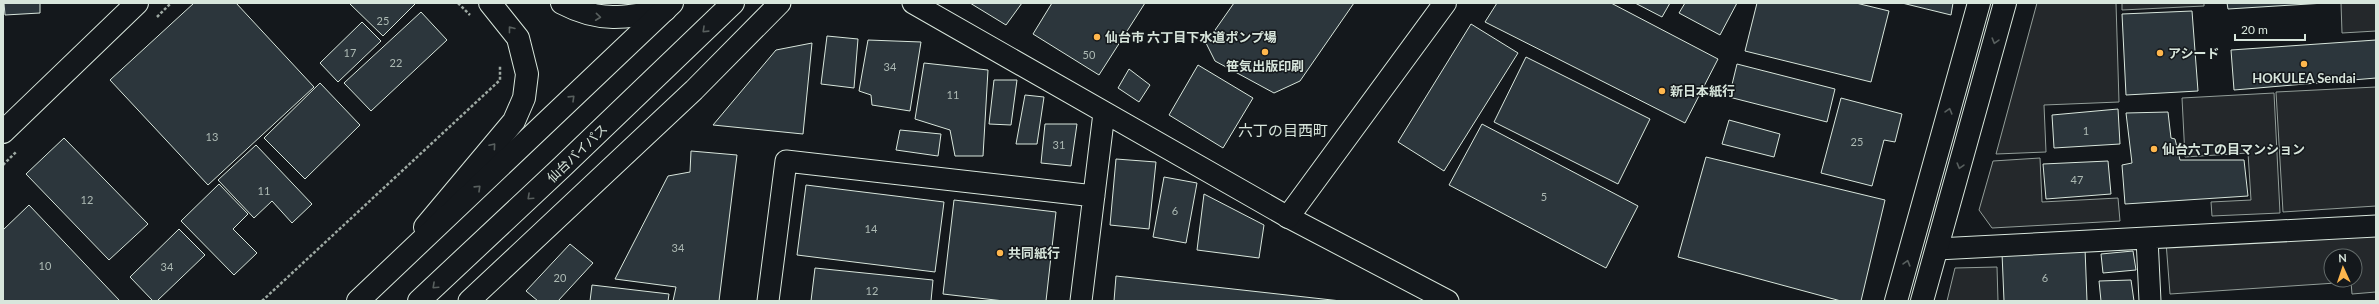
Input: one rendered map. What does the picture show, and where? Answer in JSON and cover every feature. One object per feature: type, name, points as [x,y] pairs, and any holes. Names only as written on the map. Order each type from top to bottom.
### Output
[{"type":"main road","points":[[3,132],[137,3]]},
{"type":"main road","points":[[378,283],[514,121],[524,98],[527,74],[518,38],[490,3]]},
{"type":"main road","points":[[562,3],[593,16],[622,18],[668,6]]},
{"type":"main road","name":"仙台バイパス","points":[[419,301],[562,168],[733,3]]},
{"type":"main road","points":[[1288,217],[1445,3]]},
{"type":"main road","points":[[1896,301],[1979,3]]},
{"type":"main road","points":[[1922,301],[2006,3]]},
{"type":"main road","points":[[355,300],[378,283],[668,6]]},
{"type":"street","points":[[469,301],[694,90],[780,3]]},
{"type":"street","points":[[913,3],[1288,217],[1448,301]]},
{"type":"street","points":[[1081,301],[1104,113]]},
{"type":"street","points":[[768,301],[786,161],[1094,196]]},
{"type":"street","points":[[1937,249],[2376,226]]},
{"type":"street","points":[[2147,238],[2150,301]]},
{"type":"path","points":[[458,3],[474,19]]},
{"type":"path","points":[[262,301],[500,80],[500,65]]},
{"type":"shaded area","points":[[2037,3],[2116,3],[2119,102],[2044,105],[2046,152],[1996,154]]},
{"type":"shaded area","points":[[2122,3],[2204,3],[2204,6],[2122,10]]},
{"type":"shaded area","points":[[2341,3],[2376,3],[2376,31],[2342,33]]},
{"type":"shaded area","points":[[2376,87],[2376,206],[2283,212],[2276,92]]},
{"type":"shaded area","points":[[2274,93],[2280,213],[2212,216],[2211,202],[2251,200],[2248,153],[2185,157],[2182,98]]},
{"type":"shaded area","points":[[2040,158],[2042,202],[2118,198],[2120,221],[1992,228],[1979,210],[1993,161]]},
{"type":"shaded area","points":[[2376,227],[2376,292],[2352,294],[2352,288],[2363,288],[2363,248],[2323,248],[2323,284],[2170,294],[2166,242]]},
{"type":"shaded area","points":[[1997,267],[1998,301],[1947,301],[1955,268]]},
{"type":"building","points":[[4,3],[40,3],[40,13],[5,15]]},
{"type":"building","points":[[194,3],[236,3],[314,87],[208,185],[110,80]]},
{"type":"building","points":[[349,3],[416,3],[383,36]]},
{"type":"building","points":[[970,3],[1022,3],[1006,25]]},
{"type":"building","points":[[1052,3],[1145,3],[1099,75],[1033,34]]},
{"type":"building","name":"笹気出版印刷","points":[[1234,3],[1354,3],[1300,81],[1274,93],[1215,61],[1206,43]]},
{"type":"building","name":"新日本紙行","points":[[1497,3],[1611,3],[1718,59],[1685,123],[1485,22]]},
{"type":"building","points":[[1635,3],[1670,3],[1662,17]]},
{"type":"building","points":[[1685,3],[1737,3],[1720,35],[1679,13]]},
{"type":"building","points":[[1757,3],[1856,3],[1889,11],[1871,82],[1745,51]]},
{"type":"building","points":[[1902,3],[1953,3],[1951,15]]},
{"type":"building","points":[[2227,3],[2325,3],[2228,9]]},
{"type":"building","name":"アシード","points":[[2192,11],[2198,91],[2126,95],[2122,14]]},
{"type":"building","points":[[421,12],[447,40],[371,111],[344,83]]},
{"type":"building","points":[[362,22],[381,41],[338,82],[320,63]]},
{"type":"building","points":[[1471,24],[1518,53],[1444,171],[1398,142]]},
{"type":"building","points":[[827,36],[858,39],[854,88],[821,84]]},
{"type":"building","points":[[868,40],[921,42],[910,111],[872,105],[871,95],[859,91]]},
{"type":"building","name":"HOKULEA Sendai","points":[[2376,40],[2376,78],[2234,90],[2231,50]]},
{"type":"building","points":[[812,43],[803,134],[713,125],[776,50]]},
{"type":"building","points":[[1526,57],[1650,119],[1618,184],[1494,122]]},
{"type":"building","points":[[924,63],[988,70],[983,156],[955,156],[950,130],[915,119]]},
{"type":"building","points":[[1737,64],[1835,89],[1827,122],[1729,97]]},
{"type":"building","points":[[1198,65],[1253,98],[1223,148],[1169,115]]},
{"type":"building","points":[[1129,69],[1150,85],[1139,102],[1118,88]]},
{"type":"building","points":[[994,80],[1017,80],[1011,125],[989,124]]},
{"type":"building","points":[[320,83],[360,125],[305,179],[264,138]]},
{"type":"building","points":[[1025,95],[1044,97],[1037,144],[1016,144]]},
{"type":"building","points":[[1841,98],[1902,114],[1895,142],[1884,140],[1872,186],[1821,173]]},
{"type":"building","points":[[2118,109],[2120,144],[2054,148],[2052,115]]},
{"type":"building","name":"仙台六丁の目マンション","points":[[2168,112],[2171,138],[2175,139],[2180,160],[2244,160],[2248,196],[2125,204],[2122,165],[2132,163],[2126,113]]},
{"type":"building","points":[[1729,120],[1780,134],[1774,157],[1722,144]]},
{"type":"building","points":[[1045,124],[1077,124],[1071,166],[1041,163]]},
{"type":"building","points":[[1482,124],[1638,206],[1606,268],[1449,185]]},
{"type":"building","points":[[900,130],[941,134],[938,156],[896,150]]},
{"type":"building","points":[[64,138],[148,224],[109,260],[26,174]]},
{"type":"building","points":[[256,145],[312,204],[292,223],[272,201],[254,218],[218,180]]},
{"type":"building","points":[[691,151],[737,155],[719,301],[673,301],[676,287],[615,279],[668,176],[690,172]]},
{"type":"building","points":[[1706,157],[1885,200],[1861,301],[1841,301],[1678,257]]},
{"type":"building","points":[[1116,159],[1156,162],[1149,229],[1110,225]]},
{"type":"building","points":[[2108,161],[2111,194],[2046,199],[2043,164]]},
{"type":"building","points":[[1164,177],[1197,183],[1186,243],[1153,237]]},
{"type":"building","points":[[219,184],[248,214],[233,229],[257,253],[234,275],[181,221]]},
{"type":"building","points":[[806,185],[944,202],[935,272],[797,255]]},
{"type":"building","points":[[1204,194],[1264,225],[1259,258],[1197,250]]},
{"type":"building","name":"共同紙行","points":[[954,200],[1056,212],[1046,301],[1004,301],[943,294]]},
{"type":"building","points":[[29,205],[120,301],[3,301],[3,230]]},
{"type":"building","points":[[179,229],[205,255],[157,301],[153,301],[130,277]]},
{"type":"building","points":[[570,244],[593,263],[558,301],[538,301],[526,291]]},
{"type":"building","points":[[2085,248],[2087,301],[2004,301],[2002,253]]},
{"type":"building","points":[[2133,251],[2136,270],[2103,273],[2101,254]]},
{"type":"building","points":[[815,268],[933,280],[931,301],[811,301]]},
{"type":"building","points":[[1116,276],[1341,301],[1114,301]]},
{"type":"building","points":[[2131,280],[2134,301],[2101,301],[2099,281]]},
{"type":"building","points":[[592,285],[669,294],[668,301],[590,301]]},
{"type":"place","name":"仙台市 六丁目下水道ポンプ場","points":[[1097,37]]},
{"type":"place","name":"笹気出版印刷","points":[[1265,52]]},
{"type":"place","name":"アシード","points":[[2160,53]]},
{"type":"place","name":"HOKULEA Sendai","points":[[2304,64]]},
{"type":"place","name":"新日本紙行","points":[[1662,91]]},
{"type":"place","name":"仙台六丁の目マンション","points":[[2154,149]]},
{"type":"place","name":"共同紙行","points":[[1000,253]]},
{"type":"district","name":"六丁の目西町","points":[[1283,130]]}]
